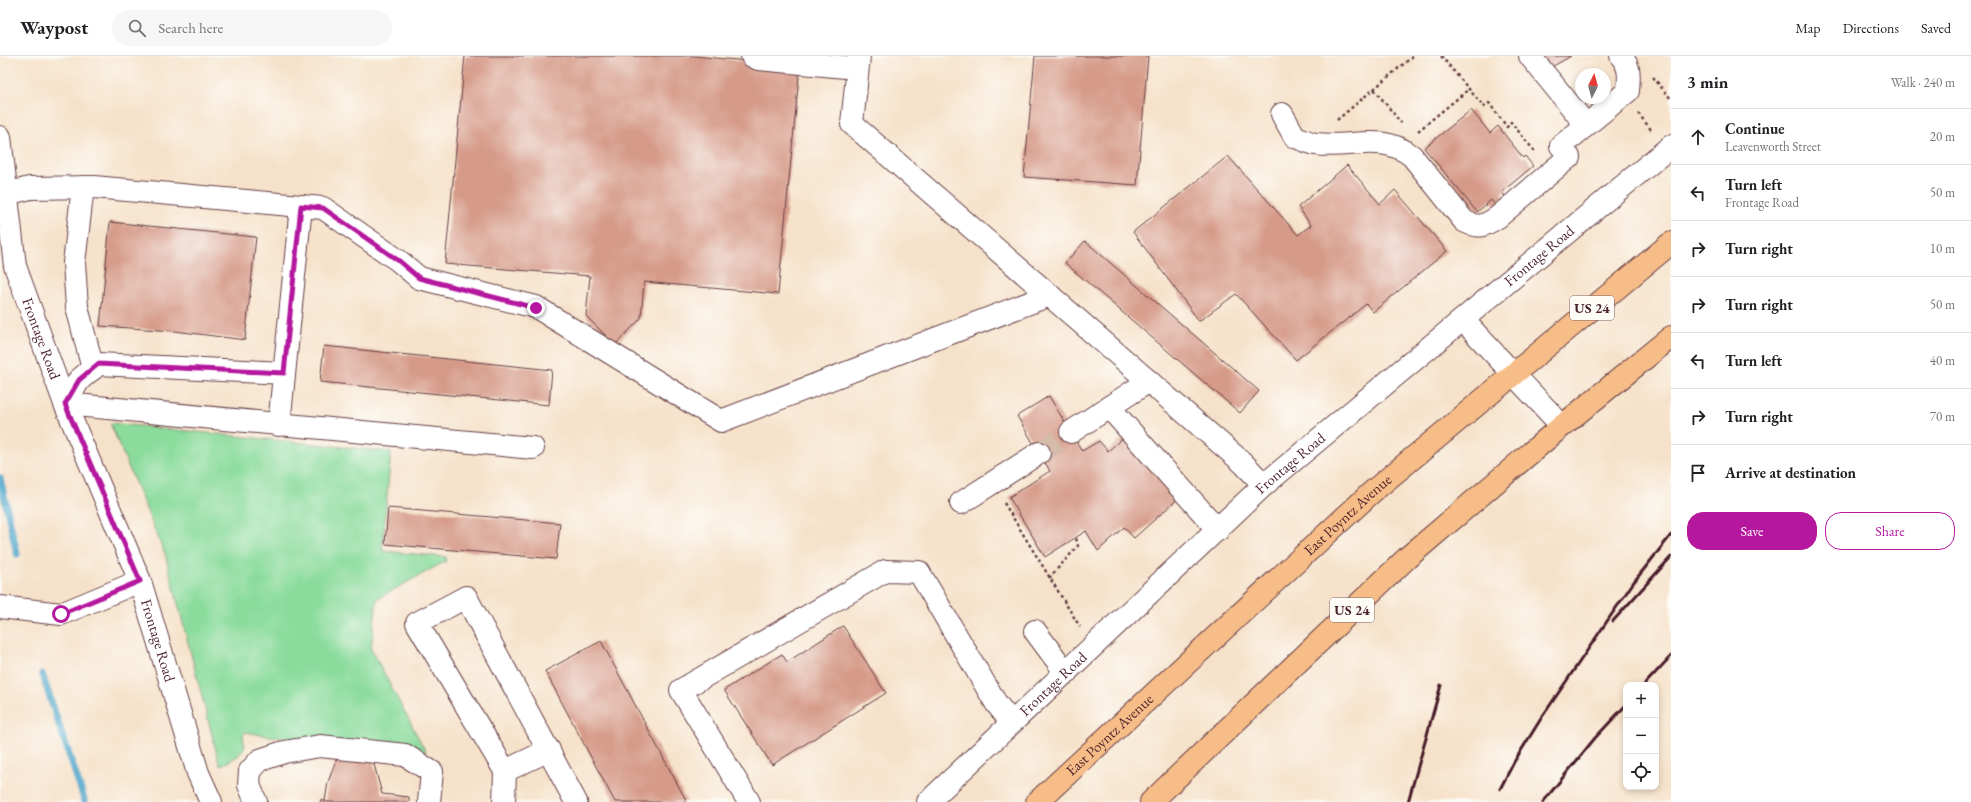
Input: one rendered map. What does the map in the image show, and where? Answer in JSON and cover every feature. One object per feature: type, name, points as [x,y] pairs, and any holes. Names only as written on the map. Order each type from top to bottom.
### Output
[{"type":"highway","name":"East Poyntz Avenue","points":[[1037,802],[1372,492],[1671,244]]},
{"type":"highway","name":"US 24","points":[[1151,802],[1407,558],[1562,426],[1671,337]]},
{"type":"street","points":[[752,56],[758,59],[858,62],[852,124],[1243,463],[1264,485]]},
{"type":"street","points":[[1530,56],[1586,125]]},
{"type":"street","points":[[1282,114],[1296,137],[1316,144],[1386,143],[1401,148],[1412,156],[1464,221],[1474,226],[1486,225],[1498,217],[1551,173],[1565,151],[1586,125],[1628,91],[1628,65],[1621,56]]},
{"type":"street","name":"Frontage Road","points":[[0,137],[15,266],[65,404],[140,581],[198,773],[211,802]]},
{"type":"street","name":"Frontage Road","points":[[928,802],[1011,722],[1066,673],[1264,485],[1671,146]]},
{"type":"street","points":[[6,194],[30,188],[83,187],[323,208],[399,261],[419,278],[536,308],[721,421],[1050,295]]},
{"type":"street","points":[[83,187],[74,263],[77,307],[93,369]]},
{"type":"street","points":[[279,425],[301,206]]},
{"type":"street","points":[[1463,320],[1562,426]]},
{"type":"street","points":[[284,373],[98,364],[79,380],[65,404],[533,448]]},
{"type":"street","points":[[1071,432],[1149,382]]},
{"type":"street","points":[[1109,407],[1218,530]]},
{"type":"street","points":[[961,503],[1039,453]]},
{"type":"street","points":[[749,802],[681,690],[885,571],[919,572],[996,704],[1011,722]]},
{"type":"street","points":[[0,607],[61,614],[140,581]]},
{"type":"street","points":[[504,802],[505,771],[417,623],[466,597],[576,802]]},
{"type":"street","points":[[1035,631],[1066,673]]},
{"type":"street","points":[[256,802],[249,785],[250,771],[260,760],[284,752],[320,746],[405,755],[432,772],[430,802]]},
{"type":"street","points":[[505,771],[549,750]]},
{"type":"path","points":[[1333,123],[1413,56]]},
{"type":"path","points":[[1441,56],[1484,108],[1489,103],[1507,126],[1511,122],[1551,173]]},
{"type":"path","points":[[1374,89],[1402,124]]},
{"type":"path","points":[[1417,132],[1469,89]]},
{"type":"path","points":[[991,483],[1081,629]]},
{"type":"path","points":[[1049,578],[1078,546],[1076,538]]},
{"type":"green space","points":[[110,423],[391,452],[382,551],[446,557],[446,561],[377,599],[371,649],[426,752],[269,736],[245,732],[243,736],[245,747],[238,756],[220,766],[165,554]]},
{"type":"building","points":[[465,56],[694,56],[800,66],[778,294],[644,282],[641,318],[615,345],[586,316],[590,276],[445,264]]},
{"type":"building","points":[[1035,56],[1148,56],[1137,185],[1024,177]]},
{"type":"building","points":[[1537,56],[1571,56],[1548,69]]},
{"type":"building","points":[[1471,110],[1490,133],[1498,126],[1523,158],[1525,156],[1533,166],[1502,192],[1506,198],[1496,206],[1491,200],[1477,212],[1424,148]]},
{"type":"building","points":[[1228,156],[1298,235],[1311,225],[1298,207],[1347,165],[1380,204],[1395,190],[1447,251],[1373,312],[1366,304],[1296,360],[1236,294],[1199,321],[1133,232]]},
{"type":"building","points":[[110,222],[256,237],[245,340],[175,331],[100,326]]},
{"type":"building","points":[[1085,241],[1259,391],[1240,413],[1065,263]]},
{"type":"building","points":[[324,346],[552,370],[549,405],[320,382]]},
{"type":"building","points":[[1049,396],[1082,451],[1099,441],[1108,451],[1127,434],[1182,495],[1134,538],[1124,527],[1098,551],[1086,531],[1045,557],[1009,497],[1050,471],[1017,416]]},
{"type":"building","points":[[388,508],[560,523],[556,559],[385,544]]},
{"type":"building","points":[[843,626],[886,693],[772,765],[724,690],[782,654],[787,662]]},
{"type":"building","points":[[601,641],[687,802],[615,802],[545,671]]},
{"type":"building","points":[[343,750],[371,753],[382,794],[409,797],[409,802],[320,802],[321,799],[325,801],[328,782],[335,763]]},
{"type":"waterway","points":[[0,478],[17,554]]},
{"type":"waterway","points":[[42,674],[85,802]]},
{"type":"tunnel","points":[[1039,453],[1071,432]]},
{"type":"railway","points":[[1500,789],[1514,762],[1542,717],[1633,583],[1671,535]]},
{"type":"railway","points":[[1613,621],[1671,557]]},
{"type":"railway","points":[[1647,682],[1671,656]]},
{"type":"railway","points":[[1408,802],[1441,685]]},
{"type":"railway","points":[[1543,802],[1595,738],[1623,708]]},
{"type":"route","points":[[61,614],[140,581],[65,404],[79,380],[98,364],[284,373],[301,206],[323,208],[399,261],[419,278],[536,308]]}]
